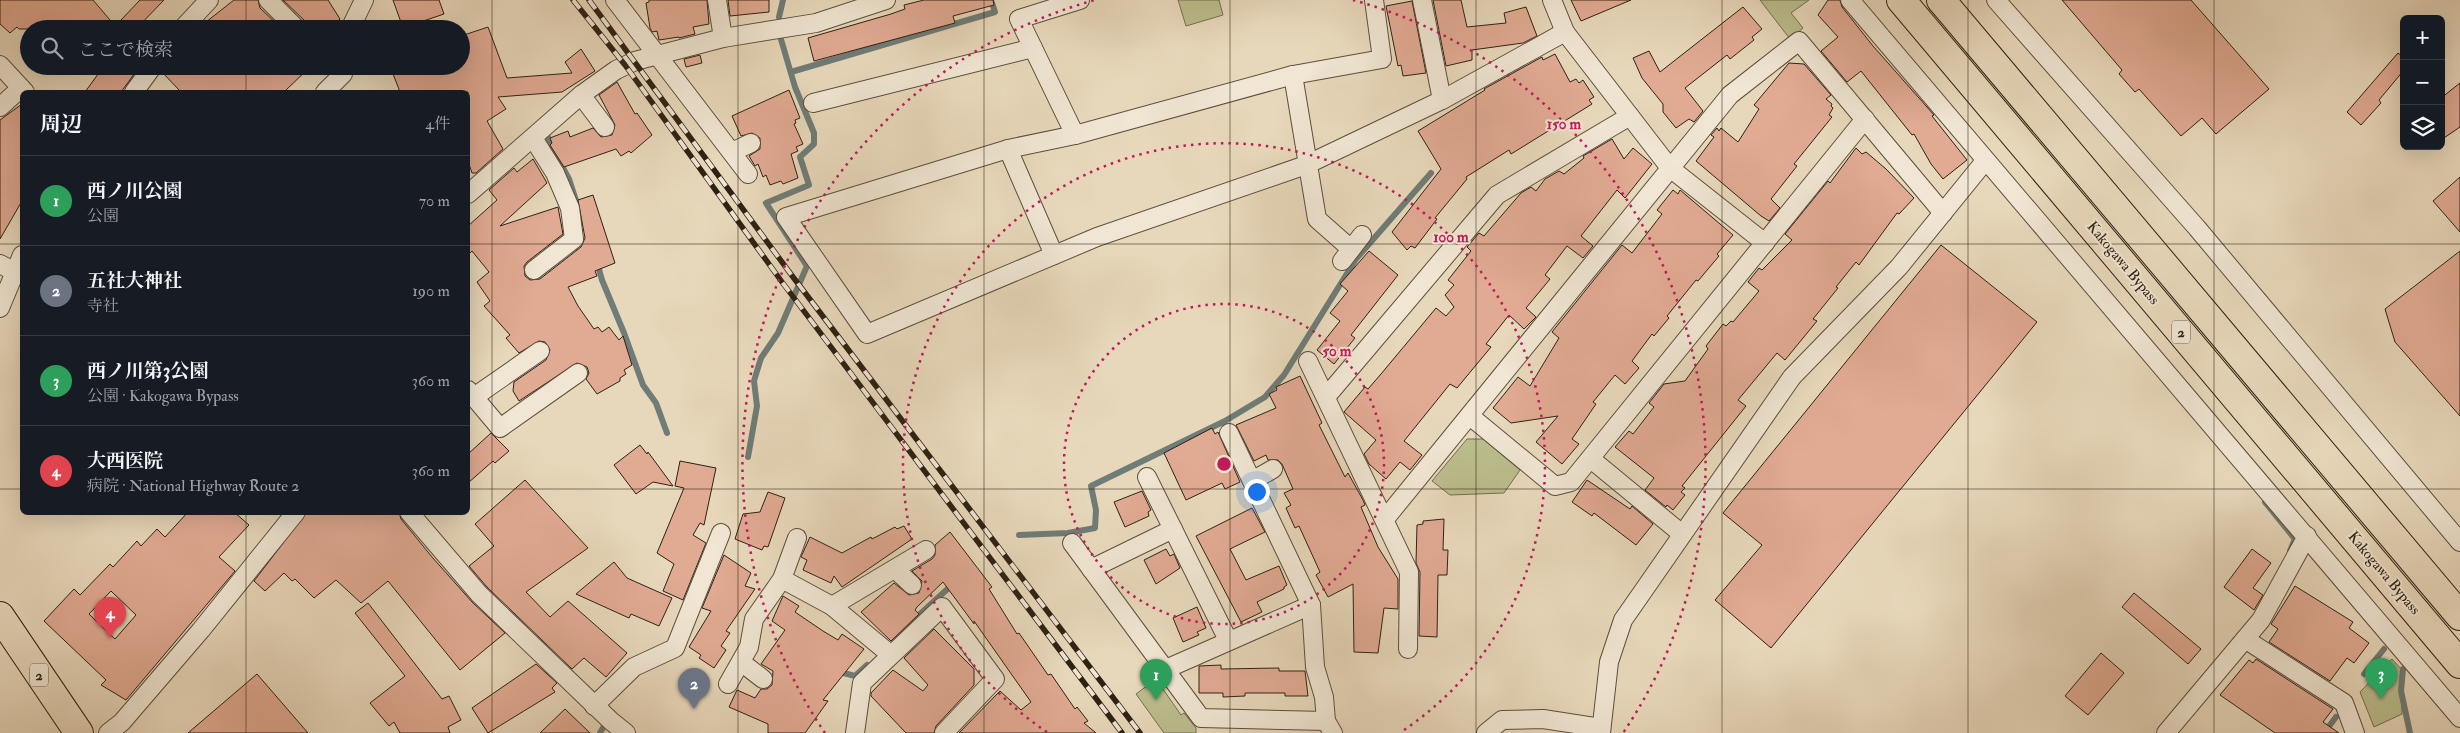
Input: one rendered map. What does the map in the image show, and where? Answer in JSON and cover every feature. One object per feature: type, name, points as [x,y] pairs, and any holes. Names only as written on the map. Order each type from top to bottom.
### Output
[{"type":"highway","name":"Kakogawa Bypass","points":[[1901,0],[2460,664]]},
{"type":"highway","name":"Kakogawa Bypass","points":[[1941,0],[2460,616]]},
{"type":"highway","name":"2","points":[[0,616],[78,733]]},
{"type":"street","points":[[190,20],[209,0]]},
{"type":"street","points":[[268,0],[288,20]]},
{"type":"street","points":[[354,20],[364,0]]},
{"type":"street","points":[[615,0],[659,55],[748,174]]},
{"type":"street","points":[[717,0],[724,38]]},
{"type":"street","points":[[470,192],[581,95],[616,70],[635,61],[724,38],[816,23],[886,0]]},
{"type":"street","points":[[1075,135],[1019,19],[1080,0]]},
{"type":"street","points":[[1374,0],[1382,58],[1293,75],[1075,135],[1008,149],[786,217],[867,334],[1097,237],[1306,165],[1442,100],[1565,32]]},
{"type":"street","points":[[1422,0],[1442,100]]},
{"type":"street","points":[[1552,0],[1565,32],[1670,168],[1764,243]]},
{"type":"street","points":[[1850,0],[2460,718]]},
{"type":"street","points":[[1996,0],[2197,228],[2460,542]]},
{"type":"street","points":[[1385,520],[1730,94],[1799,41],[1943,213]]},
{"type":"street","points":[[813,103],[1033,48]]},
{"type":"street","points":[[0,65],[23,90]]},
{"type":"street","points":[[136,90],[147,75]]},
{"type":"street","points":[[327,90],[342,75]]},
{"type":"street","points":[[1293,75],[1306,165],[1317,219],[1352,249]]},
{"type":"street","points":[[0,107],[20,92]]},
{"type":"street","points":[[581,95],[605,127]]},
{"type":"street","points":[[1326,397],[1498,194],[1630,116]]},
{"type":"street","points":[[1470,416],[1555,486],[1571,482],[1865,119]]},
{"type":"street","points":[[533,138],[555,173],[570,208],[574,239],[534,270]]},
{"type":"street","points":[[732,152],[750,143]]},
{"type":"street","points":[[1008,149],[1054,255]]},
{"type":"street","points":[[1486,733],[1502,720],[1543,719],[1601,730],[1608,662],[1623,620],[1792,377],[1899,267],[1985,161]]},
{"type":"street","points":[[0,308],[8,268],[20,257]]},
{"type":"street","points":[[540,351],[472,400],[500,428],[578,373]]},
{"type":"street","points":[[1308,361],[1409,572],[1408,649]]},
{"type":"street","points":[[1072,543],[1201,718],[1329,727],[1324,698],[1315,667],[1315,633],[1311,604],[1229,433]]},
{"type":"street","points":[[1591,459],[1682,534]]},
{"type":"street","points":[[1252,481],[1273,469]]},
{"type":"street","points":[[1147,477],[1228,640]]},
{"type":"street","points":[[108,733],[122,722],[201,630],[294,515]]},
{"type":"street","points":[[411,515],[479,594],[594,706],[626,733]]},
{"type":"street","points":[[1091,569],[1173,529]]},
{"type":"street","points":[[594,706],[634,667],[675,648],[721,533]]},
{"type":"street","points":[[2166,733],[2261,620],[2307,536]]},
{"type":"street","points":[[728,684],[749,646],[754,619],[782,579],[797,538]]},
{"type":"street","points":[[832,606],[896,570],[926,550]]},
{"type":"street","points":[[896,570],[912,585]]},
{"type":"street","points":[[782,579],[832,606],[891,656]]},
{"type":"street","points":[[1166,669],[1311,604]]},
{"type":"street","points":[[855,733],[862,683],[942,607],[995,679],[944,733]]},
{"type":"street","points":[[2245,639],[2344,703],[2355,733]]},
{"type":"street","points":[[741,662],[764,679]]},
{"type":"green space","points":[[1178,0],[1219,0],[1223,15],[1186,26]]},
{"type":"green space","points":[[1760,0],[1809,0],[1791,13],[1803,28],[1790,39]]},
{"type":"green space","points":[[1467,439],[1483,439],[1520,470],[1504,493],[1450,495],[1432,481]]},
{"type":"green space","points":[[2392,659],[2401,669],[2402,714],[2374,727],[2360,692]]},
{"type":"green space","points":[[1156,679],[1181,715],[1184,713],[1196,728],[1196,733],[1164,733],[1136,694]]},
{"type":"building","points":[[0,0],[93,0],[110,20],[20,20],[20,29],[17,27],[10,33],[0,24]]},
{"type":"building","points":[[140,0],[164,0],[145,20],[121,20]]},
{"type":"building","points":[[234,0],[258,0],[260,8],[273,20],[208,20]]},
{"type":"building","points":[[283,0],[328,0],[340,19],[339,20],[304,20]]},
{"type":"building","points":[[393,0],[439,0],[444,14],[426,20],[400,20]]},
{"type":"building","points":[[649,0],[707,0],[709,24],[693,27],[695,34],[659,40],[657,31],[652,32],[650,28],[646,3]]},
{"type":"building","points":[[728,0],[769,0],[769,12],[730,16]]},
{"type":"building","points":[[924,0],[993,0],[994,5],[953,16],[955,23],[814,61],[808,38],[891,14],[905,9],[904,5]]},
{"type":"building","points":[[1433,0],[1461,0],[1467,27],[1506,23],[1504,13],[1526,7],[1537,36],[1523,43],[1472,50],[1472,60],[1446,66]]},
{"type":"building","points":[[1571,0],[1631,0],[1581,21]]},
{"type":"building","points":[[1828,0],[1840,0],[1842,7],[1873,46],[1934,115],[1932,116],[1967,160],[1943,179],[1931,164],[1914,134],[1912,135],[1861,71],[1847,82],[1821,51],[1838,37],[1818,15]]},
{"type":"building","points":[[2062,0],[2191,0],[2269,89],[2216,134],[2202,118],[2181,136],[2139,89],[2135,92],[2119,74],[2122,70]]},
{"type":"building","points":[[1412,1],[1426,73],[1403,76],[1401,65],[1398,66],[1386,6]]},
{"type":"building","points":[[1743,7],[1762,29],[1752,37],[1754,40],[1730,59],[1727,55],[1685,88],[1703,111],[1694,122],[1689,119],[1676,128],[1663,112],[1663,104],[1642,78],[1633,58],[1649,51],[1660,72]]},
{"type":"building","points":[[488,27],[507,78],[572,73],[565,62],[581,49],[595,71],[562,92],[498,97],[506,109],[487,121],[503,149],[476,173],[472,173],[470,167],[470,90],[399,90],[393,75],[470,75],[470,33]]},
{"type":"building","points":[[2398,53],[2400,55],[2400,75],[2379,100],[2381,103],[2361,125],[2347,112]]},
{"type":"building","points":[[1555,54],[1570,82],[1576,79],[1579,83],[1583,80],[1594,97],[1589,100],[1592,104],[1511,154],[1509,150],[1466,177],[1467,179],[1435,218],[1437,219],[1415,248],[1411,246],[1407,250],[1392,232],[1441,169],[1418,131],[1484,89],[1542,57],[1543,60]]},
{"type":"building","points":[[700,55],[702,63],[686,67],[684,59]]},
{"type":"building","points":[[1789,63],[1804,64],[1831,95],[1826,99],[1832,104],[1833,108],[1829,115],[1832,117],[1794,164],[1797,166],[1771,199],[1780,208],[1769,221],[1696,161],[1714,137],[1711,135],[1717,128],[1719,131],[1721,128],[1738,142],[1759,109],[1754,105]]},
{"type":"building","points":[[97,75],[133,75],[122,90],[86,90]]},
{"type":"building","points":[[165,75],[302,75],[286,90],[179,90]]},
{"type":"building","points":[[617,82],[635,114],[637,113],[652,135],[631,153],[629,151],[621,156],[616,149],[564,167],[550,145],[552,143],[550,138],[568,131],[570,137],[593,128],[601,137],[612,135],[615,125],[599,95]]},
{"type":"building","points":[[2460,83],[2460,127],[2445,137],[2445,105],[2445,95]]},
{"type":"building","points":[[789,90],[800,118],[795,120],[796,123],[794,124],[803,144],[796,147],[798,151],[791,154],[798,178],[783,184],[781,181],[770,185],[766,175],[763,177],[758,164],[755,166],[749,156],[760,149],[760,138],[752,133],[741,136],[732,116]]},
{"type":"building","points":[[20,105],[20,204],[0,239],[0,120]]},
{"type":"building","points":[[1612,139],[1624,159],[1633,148],[1652,164],[1625,198],[1617,190],[1581,236],[1593,246],[1583,258],[1567,246],[1545,275],[1550,279],[1526,308],[1536,317],[1524,329],[1509,315],[1486,344],[1491,347],[1457,388],[1450,384],[1404,441],[1422,455],[1410,470],[1400,462],[1386,479],[1369,464],[1364,454],[1376,440],[1344,412],[1365,387],[1368,389],[1436,308],[1446,316],[1454,307],[1445,295],[1454,285],[1448,280],[1471,251],[1467,247],[1479,233],[1484,236],[1521,193],[1531,187],[1536,191],[1545,179],[1559,171],[1564,174],[1584,158],[1583,156]]},
{"type":"building","points":[[1856,148],[1862,154],[1866,152],[1886,169],[1914,198],[1899,214],[1897,213],[1859,265],[1856,262],[1836,287],[1838,288],[1813,319],[1817,321],[1785,360],[1777,353],[1738,400],[1746,406],[1682,486],[1685,488],[1681,492],[1685,495],[1673,510],[1667,505],[1666,507],[1645,490],[1654,478],[1615,447],[1629,431],[1633,434],[1654,407],[1649,403],[1664,384],[1685,381],[1708,349],[1706,346],[1723,324],[1726,326],[1731,321],[1733,322],[1759,291],[1748,282],[1759,268],[1762,270],[1792,240],[1785,234],[1828,181],[1830,183]]},
{"type":"building","points":[[533,159],[547,183],[500,226],[558,207],[563,234],[524,266],[525,276],[530,280],[540,279],[581,247],[585,238],[578,200],[593,195],[615,263],[595,271],[597,276],[568,287],[594,329],[598,327],[602,332],[609,327],[619,340],[623,336],[632,365],[624,370],[626,374],[620,378],[620,381],[597,394],[586,379],[589,373],[587,367],[577,363],[519,401],[513,391],[514,382],[546,360],[550,350],[545,342],[539,341],[519,353],[506,338],[510,335],[484,306],[490,301],[477,282],[489,272],[472,251],[470,253],[470,224],[497,200],[489,190],[514,168],[517,172]]},
{"type":"building","points":[[2460,177],[2460,232],[2433,201]]},
{"type":"building","points":[[1673,190],[1678,194],[1680,190],[1733,235],[1717,254],[1719,256],[1698,281],[1696,280],[1667,316],[1669,318],[1654,336],[1652,334],[1632,361],[1639,368],[1625,384],[1615,375],[1593,402],[1596,404],[1572,439],[1579,444],[1562,464],[1536,442],[1558,416],[1511,423],[1493,408],[1518,377],[1530,386],[1559,338],[1552,332],[1622,245],[1632,253],[1662,214],[1657,210]]},
{"type":"building","points":[[1941,245],[2037,322],[1771,648],[1715,600],[1762,545],[1723,513]]},
{"type":"building","points":[[1369,251],[1398,275],[1351,335],[1355,338],[1334,364],[1317,350],[1340,321],[1330,313],[1348,291],[1340,284]]},
{"type":"building","points":[[2460,251],[2460,416],[2395,342],[2385,309]]},
{"type":"building","points":[[1300,376],[1322,423],[1319,425],[1345,477],[1348,473],[1363,500],[1365,505],[1361,507],[1378,547],[1398,579],[1398,609],[1384,608],[1378,653],[1354,652],[1353,584],[1328,597],[1316,575],[1320,572],[1299,526],[1295,528],[1286,508],[1291,505],[1284,493],[1293,489],[1282,464],[1278,460],[1268,460],[1266,455],[1254,461],[1236,425],[1276,408],[1269,394],[1277,390],[1276,387]]},
{"type":"building","points":[[1212,428],[1215,434],[1218,432],[1240,482],[1225,489],[1222,483],[1186,500],[1164,453]]},
{"type":"building","points":[[491,433],[509,451],[495,463],[493,461],[470,481],[470,452]]},
{"type":"building","points":[[640,445],[647,454],[648,452],[673,486],[653,482],[636,494],[614,465]]},
{"type":"building","points":[[680,461],[716,468],[704,525],[700,523],[693,535],[706,543],[683,600],[663,591],[674,564],[657,553],[684,488],[675,486]]},
{"type":"building","points":[[525,480],[588,548],[526,592],[550,617],[568,601],[627,653],[606,677],[584,658],[572,669],[487,587],[469,566],[494,546],[475,524]]},
{"type":"building","points":[[1587,480],[1630,509],[1632,506],[1653,524],[1636,545],[1594,513],[1592,516],[1572,502]]},
{"type":"building","points":[[1142,491],[1151,510],[1148,512],[1149,516],[1125,527],[1114,502]]},
{"type":"building","points":[[768,492],[785,498],[768,547],[764,546],[762,550],[735,539],[743,514],[760,512]]},
{"type":"building","points":[[1252,508],[1265,532],[1230,549],[1246,580],[1279,566],[1287,585],[1284,589],[1257,602],[1262,612],[1241,622],[1196,536]]},
{"type":"building","points":[[185,515],[237,515],[249,525],[219,557],[235,571],[126,700],[101,685],[106,680],[44,621],[74,589],[80,595],[110,564],[113,567],[137,541],[141,546],[157,529],[165,537]],"holes":[[[111,591],[136,615],[115,639],[89,614]]]},
{"type":"building","points":[[305,515],[400,515],[401,519],[432,557],[472,602],[505,633],[460,670],[388,581],[361,603],[336,580],[314,598],[295,579],[292,581],[284,573],[265,591],[254,581]]},
{"type":"building","points":[[1444,519],[1443,550],[1448,550],[1447,575],[1438,575],[1437,637],[1419,636],[1420,572],[1416,563],[1417,525],[1423,524],[1423,521]]},
{"type":"building","points":[[904,526],[912,539],[842,587],[834,576],[831,583],[803,570],[807,560],[801,557],[810,537],[842,553],[871,537],[872,539],[895,527],[897,529]]},
{"type":"building","points":[[950,532],[992,587],[989,589],[1017,634],[1019,633],[1048,675],[1051,674],[1075,709],[1077,707],[1088,721],[1084,723],[1096,733],[959,733],[1000,691],[1021,710],[1031,702],[974,621],[974,624],[943,582],[917,607],[915,610],[919,614],[891,641],[861,612],[894,583],[909,595],[919,593],[922,581],[912,571],[932,559],[935,555],[935,545]]},
{"type":"building","points":[[1166,549],[1170,556],[1174,554],[1180,568],[1156,584],[1144,560]]},
{"type":"building","points":[[2252,549],[2271,563],[2253,588],[2263,595],[2254,610],[2224,587]]},
{"type":"building","points":[[724,555],[751,573],[745,586],[755,589],[726,631],[730,633],[721,646],[726,650],[714,668],[699,658],[701,655],[689,647],[711,611],[702,608]]},
{"type":"building","points":[[614,562],[627,578],[672,598],[659,626],[631,614],[629,618],[576,594]]},
{"type":"building","points":[[2295,586],[2353,622],[2349,628],[2369,643],[2354,663],[2347,658],[2330,681],[2269,642],[2278,629],[2271,624]]},
{"type":"building","points":[[2134,593],[2201,649],[2188,664],[2122,607]]},
{"type":"building","points":[[783,596],[799,606],[795,612],[823,631],[838,640],[842,634],[864,649],[823,700],[828,701],[805,733],[768,733],[768,724],[729,707],[737,690],[755,698],[761,689],[767,689],[772,685],[773,671],[761,664],[785,630],[772,621]]},
{"type":"building","points":[[368,603],[442,699],[449,696],[461,720],[448,727],[450,733],[400,733],[394,722],[389,726],[370,703],[405,676],[355,613]]},
{"type":"building","points":[[1197,607],[1206,628],[1197,632],[1199,635],[1183,642],[1173,618]]},
{"type":"building","points":[[934,629],[974,669],[974,685],[936,726],[934,733],[906,733],[871,696],[871,693],[893,670],[923,691],[928,685],[904,658]]},
{"type":"building","points":[[2101,653],[2124,673],[2088,715],[2065,696]]},
{"type":"building","points":[[2256,659],[2333,709],[2323,722],[2339,733],[2275,733],[2220,695],[2249,660],[2253,663]]},
{"type":"building","points":[[536,664],[557,683],[552,688],[555,692],[488,733],[472,708]]},
{"type":"building","points":[[1221,665],[1221,669],[1279,668],[1279,671],[1305,671],[1308,696],[1285,696],[1285,693],[1245,693],[1245,696],[1223,697],[1223,693],[1199,693],[1199,666]]},
{"type":"building","points":[[257,674],[308,733],[188,733]]},
{"type":"building","points":[[565,709],[590,733],[540,733]]},
{"type":"waterway","points":[[779,17],[783,0]]},
{"type":"waterway","points":[[791,72],[995,12],[991,0]]},
{"type":"waterway","points":[[748,457],[757,406],[754,381],[761,358],[778,333],[807,266],[766,203],[809,185],[800,157],[814,144],[814,133],[795,87],[780,36]]},
{"type":"waterway","points":[[546,131],[550,144],[569,179],[583,222]]},
{"type":"waterway","points":[[1019,535],[1068,533],[1095,528],[1096,510],[1091,486],[1225,421],[1265,397],[1284,375],[1356,259],[1431,173]]},
{"type":"waterway","points":[[597,262],[602,280],[643,385],[656,403],[667,433]]},
{"type":"waterway","points":[[2265,502],[2295,539],[2290,551]]},
{"type":"waterway","points":[[896,636],[953,584]]},
{"type":"waterway","points":[[2364,674],[2384,649]]},
{"type":"waterway","points":[[836,671],[855,676],[867,665]]},
{"type":"waterway","points":[[2403,669],[2401,691],[2410,733]]},
{"type":"waterway","points":[[2324,733],[2336,717]]},
{"type":"waterway","points":[[600,733],[604,726]]},
{"type":"railway","points":[[573,0],[625,65],[782,282],[1122,733]]},
{"type":"railway","points":[[589,0],[793,277],[1140,733]]},
{"type":"place","name":"大西医院","points":[[110,638]]},
{"type":"place","name":"西ノ川第3公園","points":[[2381,699]]},
{"type":"place","name":"西ノ川公園","points":[[1156,700]]},
{"type":"place","name":"五社大神社","points":[[694,709]]}]
